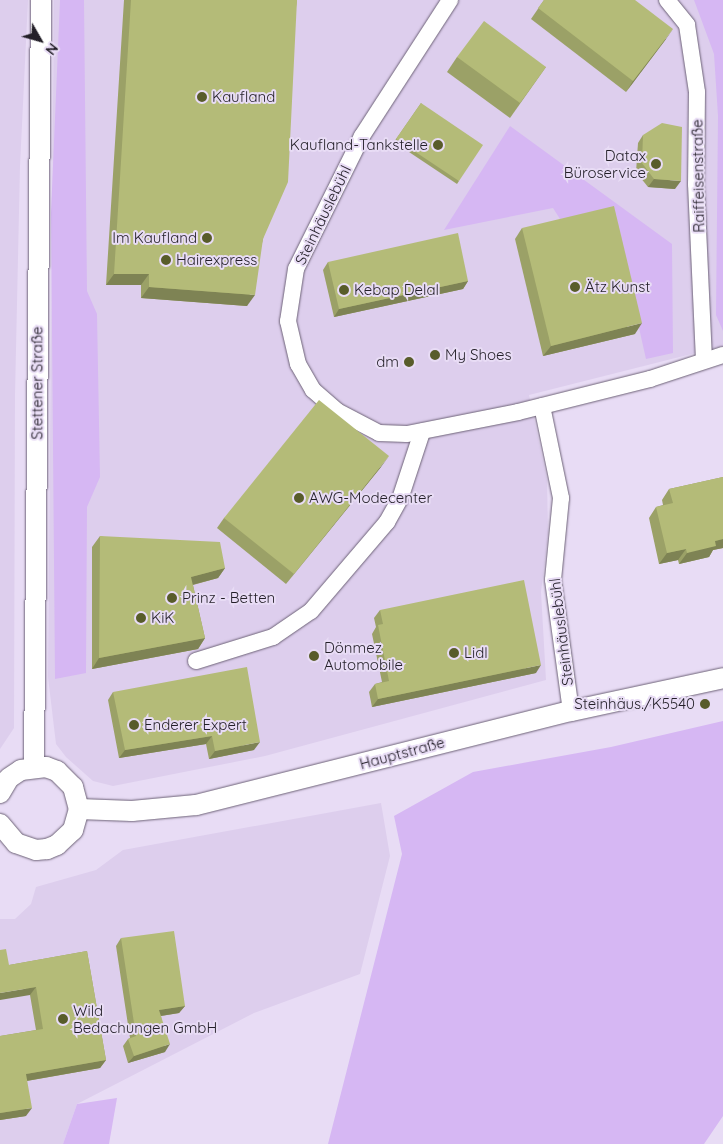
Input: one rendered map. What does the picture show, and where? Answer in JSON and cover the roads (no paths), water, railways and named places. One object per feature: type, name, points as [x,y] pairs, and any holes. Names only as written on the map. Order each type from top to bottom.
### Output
[{"type":"street","name":"Stettener Straße","points":[[34,767],[41,0]]},
{"type":"street","name":"Steinhäuslebühl","points":[[450,0],[354,150],[296,269],[288,321],[298,364],[313,390],[337,411],[379,433],[422,432],[542,406],[650,379],[704,359],[723,356]]},
{"type":"street","name":"Raiffeisenstraße","points":[[667,0],[687,25],[697,92],[696,184],[704,359]]},
{"type":"street","name":"Steinhäuslebühl","points":[[542,406],[562,498],[553,580],[571,711]]},
{"type":"street","points":[[196,661],[273,637],[311,611],[387,522],[400,499],[422,432]]},
{"type":"street","name":"Hauptstraße","points":[[79,809],[132,811],[196,805],[571,711],[723,678]]},
{"type":"street","points":[[0,793],[10,778],[34,767],[57,771],[66,778],[76,792],[79,809],[73,830],[57,845],[47,849],[36,850],[16,844],[0,827]]},
{"type":"place","name":"Kaufland","points":[[202,97]]},
{"type":"place","name":"Kaufland-Tankstelle","points":[[438,145]]},
{"type":"place","name":"Datax Büroservice","points":[[656,164]]},
{"type":"place","name":"Im Kaufland","points":[[207,238]]},
{"type":"place","name":"Hairexpress","points":[[166,260]]},
{"type":"place","name":"Ätz Kunst","points":[[575,287]]},
{"type":"place","name":"Kebap Delal","points":[[344,290]]},
{"type":"place","name":"My Shoes","points":[[435,355]]},
{"type":"place","name":"dm","points":[[409,362]]},
{"type":"place","name":"AWG-Modecenter","points":[[299,498]]},
{"type":"place","name":"Prinz - Betten","points":[[172,598]]},
{"type":"place","name":"KiK","points":[[141,618]]},
{"type":"place","name":"Lidl","points":[[454,653]]},
{"type":"place","name":"Dönmez Automobile","points":[[314,656]]},
{"type":"place","name":"Steinhäus./K5540","points":[[705,704]]},
{"type":"place","name":"Enderer Expert","points":[[134,725]]},
{"type":"place","name":"Wild Bedachungen GmbH","points":[[63,1019]]}]
